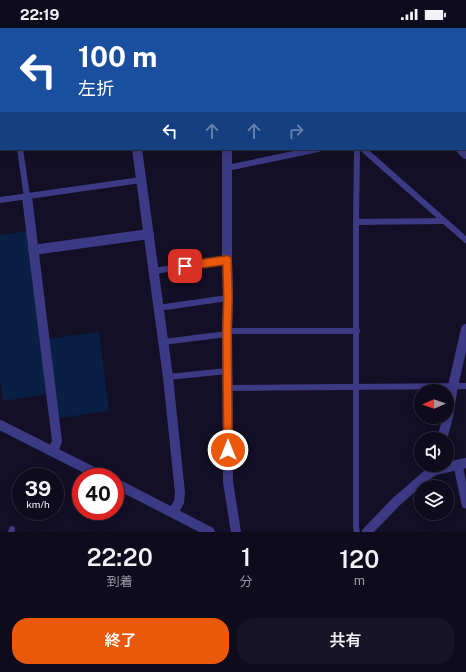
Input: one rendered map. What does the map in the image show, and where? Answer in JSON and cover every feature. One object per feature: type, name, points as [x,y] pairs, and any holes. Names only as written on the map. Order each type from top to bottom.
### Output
[{"type":"street","points":[[137,150],[168,377],[180,493],[179,502],[173,512]]},
{"type":"street","points":[[227,150],[228,482],[236,532]]},
{"type":"street","points":[[27,197],[57,441],[53,452]]},
{"type":"street","points":[[33,250],[148,234]]},
{"type":"street","points":[[453,384],[466,330]]},
{"type":"street","points":[[0,425],[85,468]]},
{"type":"street","points":[[462,464],[466,504]]},
{"type":"street","points":[[367,532],[397,501],[431,472]]},
{"type":"street","points":[[124,488],[210,532]]},
{"type":"lane","points":[[20,150],[27,197]]},
{"type":"lane","points":[[227,168],[313,150]]},
{"type":"lane","points":[[357,150],[357,532]]},
{"type":"lane","points":[[364,150],[466,240]]},
{"type":"lane","points":[[0,200],[141,180]]},
{"type":"lane","points":[[356,222],[444,221]]},
{"type":"lane","points":[[154,271],[227,260]]},
{"type":"lane","points":[[158,308],[228,298]]},
{"type":"lane","points":[[163,342],[227,333],[357,331]]},
{"type":"lane","points":[[168,377],[227,371]]},
{"type":"lane","points":[[228,388],[414,385]]},
{"type":"lane","points":[[454,386],[466,386]]},
{"type":"water","points":[[27,231],[48,394],[3,401],[0,379],[0,235]]},
{"type":"water","points":[[99,332],[109,411],[59,418],[48,339]]},
{"type":"route","points":[[185,266],[227,260],[228,450]]}]
